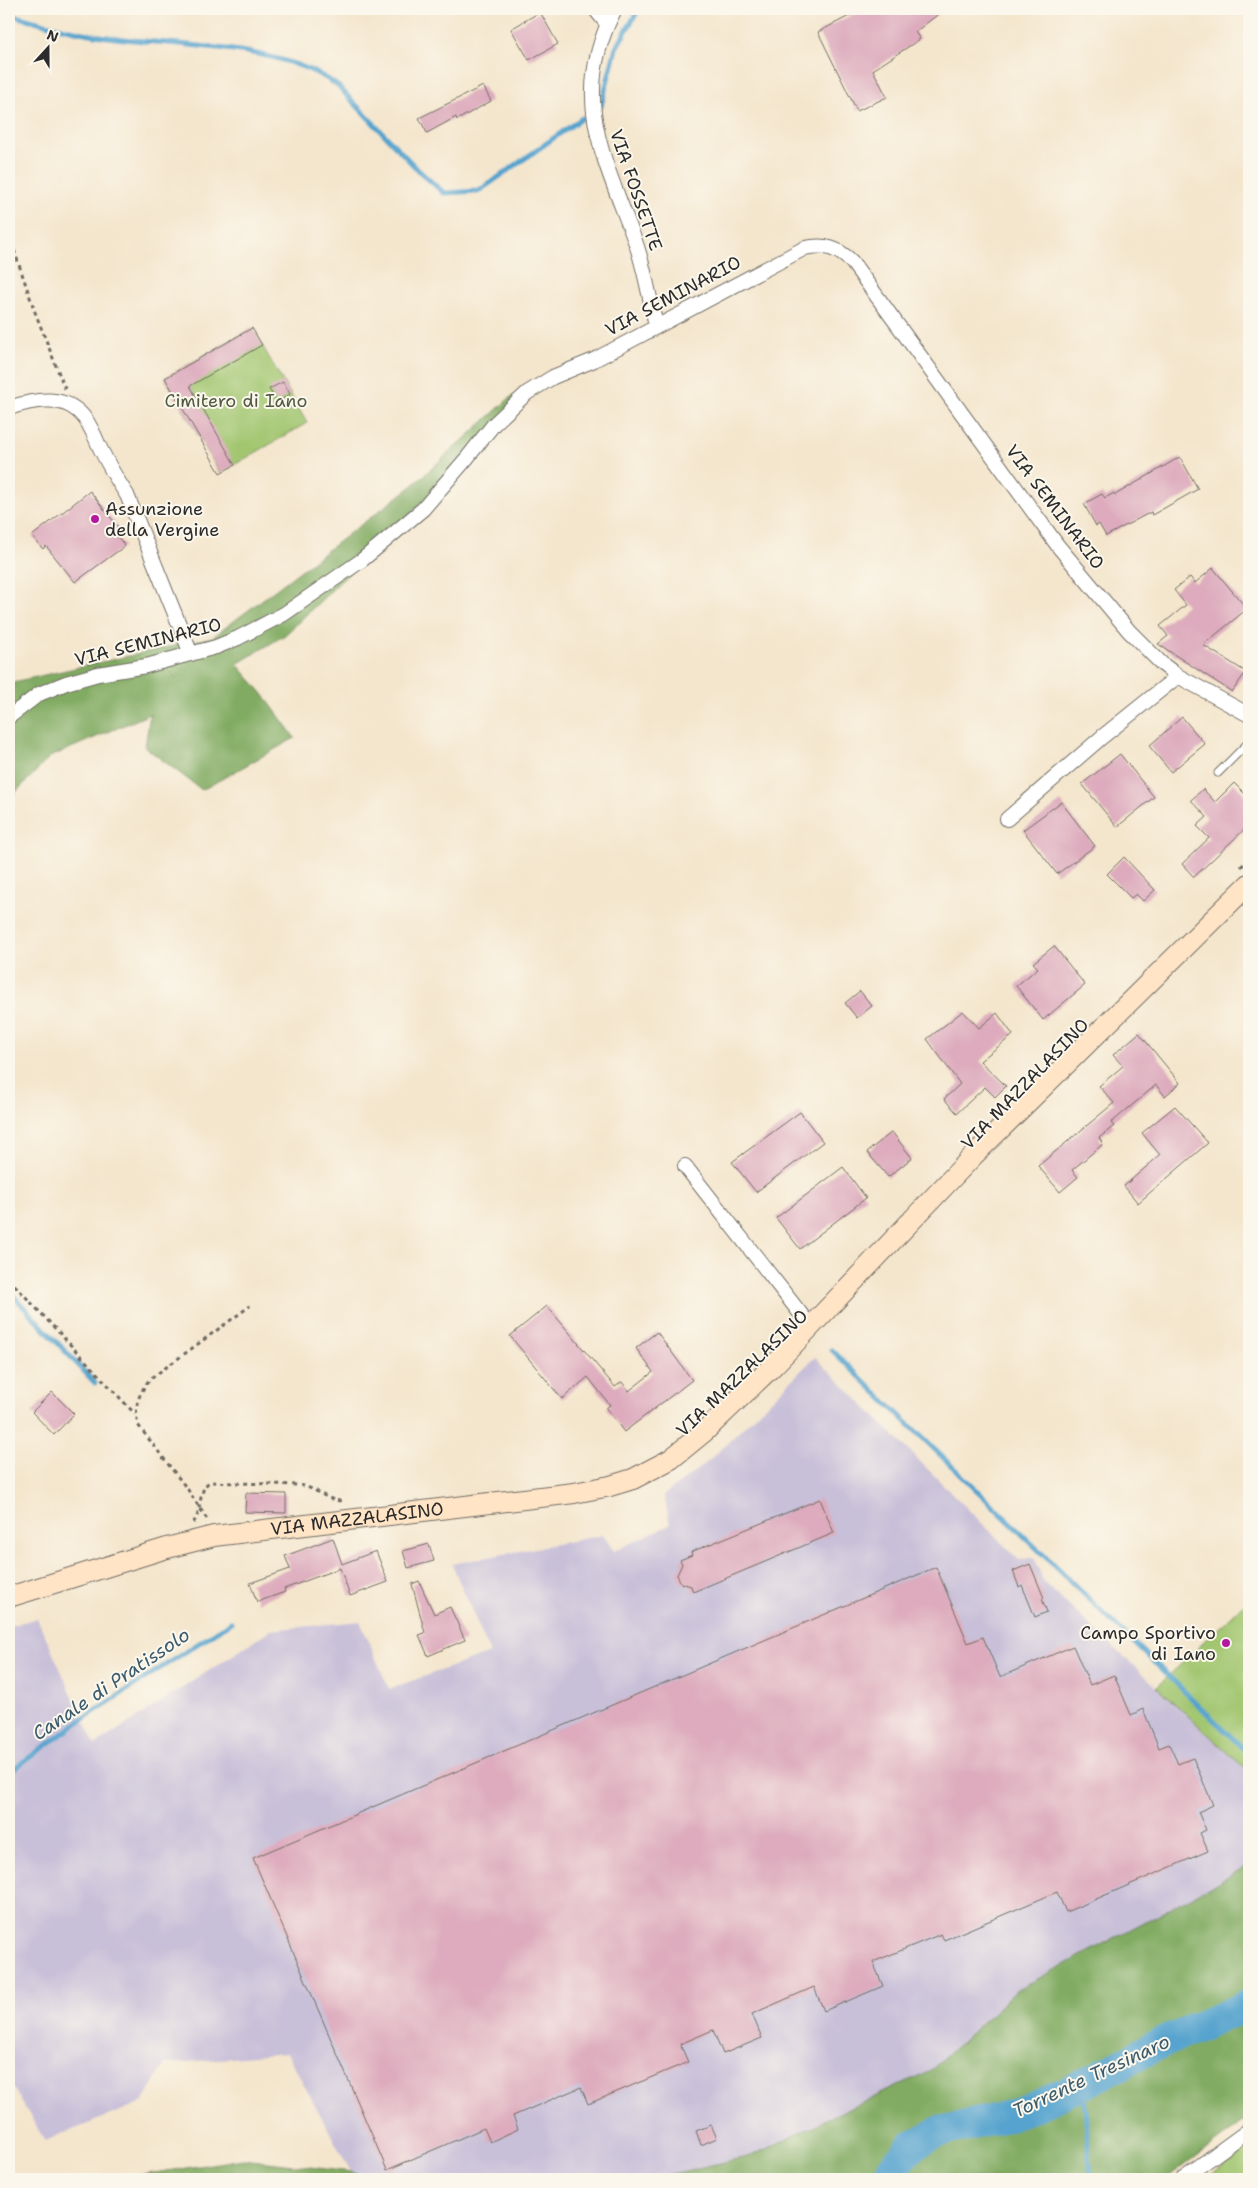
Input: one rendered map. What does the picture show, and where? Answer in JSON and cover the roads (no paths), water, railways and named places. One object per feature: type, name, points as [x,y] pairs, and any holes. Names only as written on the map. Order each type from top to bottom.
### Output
[{"type":"main road","name":"VIA MAZZALASINO","points":[[9,1597],[167,1548],[214,1536],[574,1493],[610,1486],[633,1479],[671,1458],[704,1432],[811,1327],[973,1156],[1242,878]]},
{"type":"street","points":[[595,9],[607,24]]},
{"type":"street","name":"VIA FOSSETTE","points":[[615,9],[607,24],[599,48],[593,77],[594,119],[602,156],[640,258],[656,325]]},
{"type":"street","name":"VIA SEMINARIO","points":[[9,717],[39,694],[66,683],[98,674],[146,666],[192,654],[216,647],[263,626],[362,560],[423,509],[494,424],[527,392],[594,360],[656,325],[805,248],[826,246],[845,255],[1078,572],[1144,647],[1178,676],[1249,715]]},
{"type":"street","points":[[9,408],[37,400],[49,399],[73,408],[86,420],[112,472],[127,495],[192,654]]},
{"type":"street","points":[[1007,819],[1102,737],[1178,676]]},
{"type":"street","points":[[685,1166],[811,1327]]},
{"type":"street","points":[[1182,2179],[1249,2130]]},
{"type":"lane","points":[[1218,773],[1249,742]]},
{"type":"waterway","points":[[601,106],[616,48],[639,9]]},
{"type":"waterway","points":[[9,13],[96,35],[259,54],[289,62],[316,73],[339,87],[419,171],[444,193],[479,191],[582,118]]},
{"type":"waterway","points":[[9,1291],[95,1383]]},
{"type":"waterway","points":[[832,1350],[1249,1754]]},
{"type":"waterway","name":"Canale di Pratissolo","points":[[9,1772],[83,1719],[231,1622]]},
{"type":"waterway","name":"Torrente Tresinaro","points":[[887,2179],[895,2165],[911,2147],[938,2132],[1001,2118],[1033,2107],[1083,2084],[1165,2041],[1249,2005]]},
{"type":"waterway","points":[[1083,2084],[1091,2179]]},
{"type":"place","name":"Assunzione della Vergine","points":[[95,519]]},
{"type":"place","name":"Campo Sportivo di Iano","points":[[1226,1643]]},
{"type":"park label","name":"Cimitero di Iano","points":[[236,401]]}]
